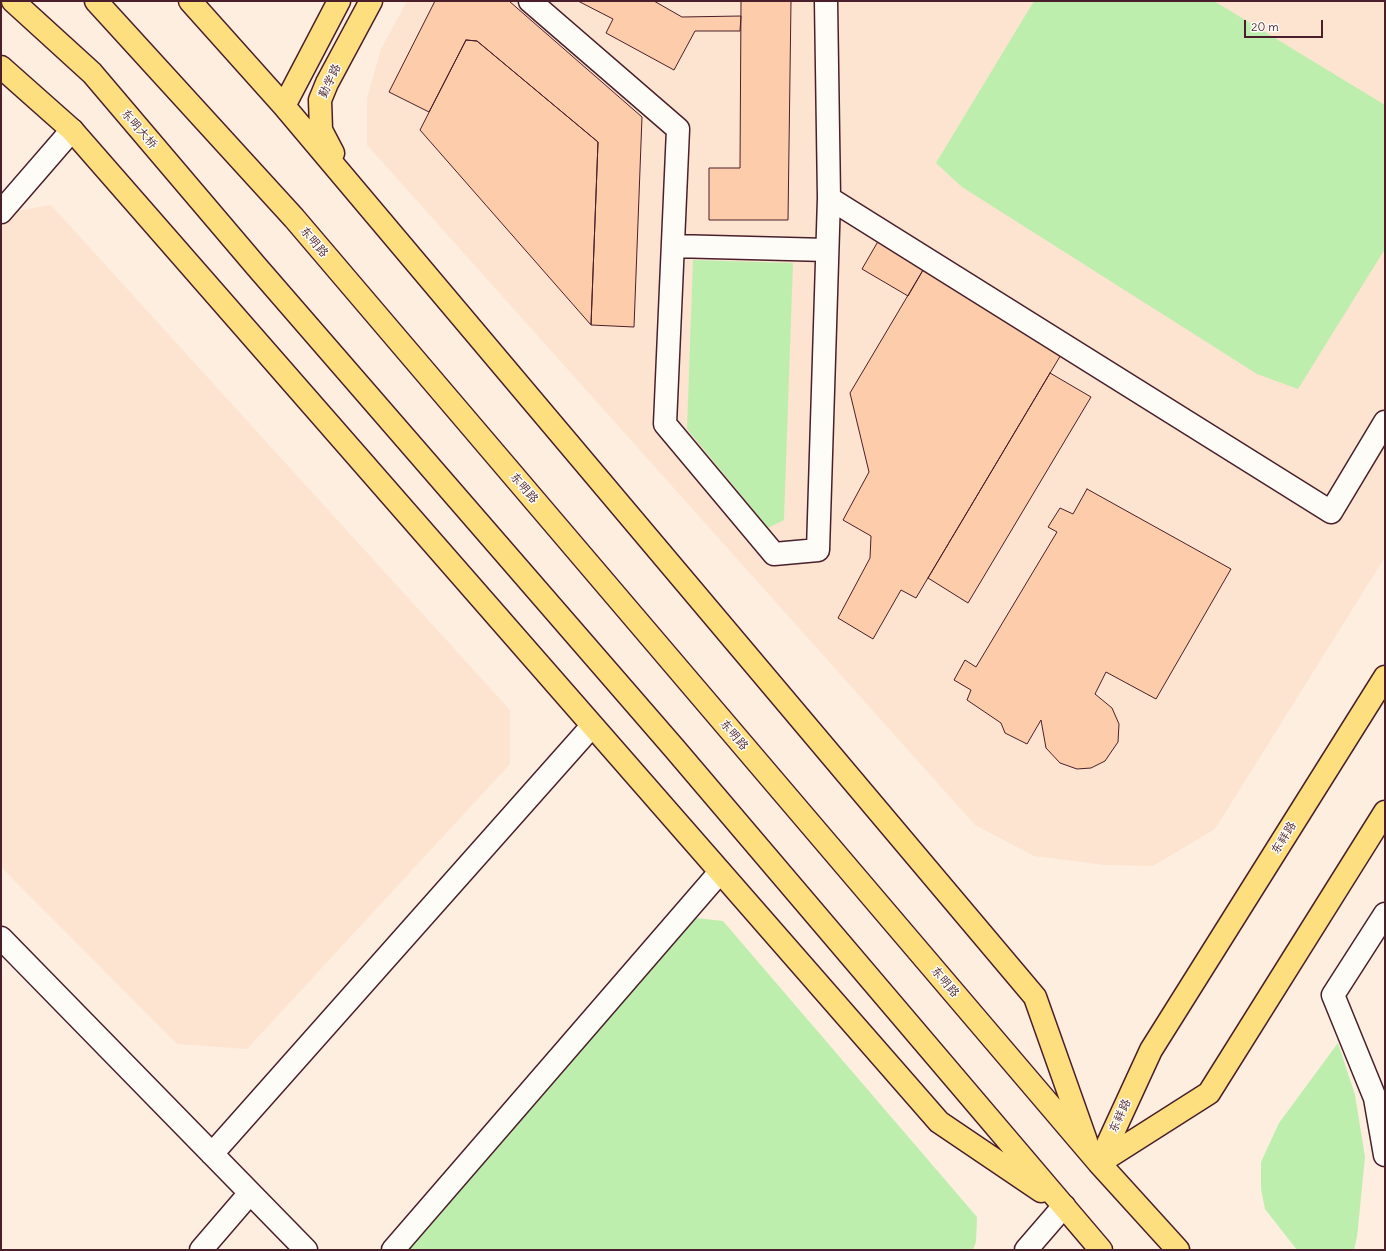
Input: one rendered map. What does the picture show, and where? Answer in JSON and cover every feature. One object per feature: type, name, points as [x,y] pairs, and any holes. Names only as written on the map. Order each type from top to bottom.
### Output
[{"type":"main road","name":"东明大桥","points":[[13,1],[92,73],[256,266],[674,748],[1064,1206]]},
{"type":"main road","name":"东明路","points":[[96,1],[294,218],[1095,1158],[1178,1250]]},
{"type":"main road","points":[[190,1],[284,106],[1035,997],[1095,1158]]},
{"type":"main road","points":[[284,106],[339,1]]},
{"type":"main road","name":"勤学路","points":[[350,186],[321,130],[320,100],[371,1]]},
{"type":"main road","points":[[2,71],[72,130],[939,1122],[1064,1206],[1101,1250]]},
{"type":"main road","name":"东祥路","points":[[1095,1158],[1151,1050],[1385,677]]},
{"type":"main road","name":"东祥路","points":[[1095,1158],[1209,1093],[1385,812]]},
{"type":"street","points":[[530,1],[678,129],[665,424],[774,554],[818,550],[829,198],[826,1]]},
{"type":"street","points":[[1,212],[72,130]]},
{"type":"street","points":[[829,198],[1331,512],[1385,422]]},
{"type":"street","points":[[673,246],[827,250]]},
{"type":"street","points":[[212,1154],[592,726]]},
{"type":"street","points":[[393,1250],[720,872]]},
{"type":"street","points":[[1385,914],[1333,995],[1374,1098],[1385,1155]]},
{"type":"street","points":[[1,938],[306,1250]]},
{"type":"street","points":[[201,1250],[250,1193]]},
{"type":"street","points":[[1026,1250],[1064,1206]]},
{"type":"shaded area","points":[[407,1],[1385,1],[1385,557],[1215,829],[1153,866],[1105,865],[1034,856],[975,825],[367,145],[367,98],[381,49]]},
{"type":"shaded area","points":[[51,205],[510,710],[510,764],[247,1049],[177,1044],[1,867],[1,228],[16,211]]},
{"type":"green space","points":[[1034,1],[1214,1],[1385,105],[1385,249],[1298,389],[1257,374],[962,187],[936,163]]},
{"type":"green space","points":[[693,260],[793,263],[784,520],[768,528],[687,429]]},
{"type":"green space","points":[[687,917],[723,921],[977,1217],[976,1242],[973,1250],[408,1250]]},
{"type":"green space","points":[[1338,1043],[1355,1095],[1365,1157],[1357,1237],[1354,1250],[1297,1250],[1265,1209],[1261,1189],[1261,1162],[1279,1123]]},
{"type":"building","points":[[435,1],[509,1],[642,117],[634,327],[591,325],[598,142],[477,41],[466,40],[429,112],[389,92]]},
{"type":"building","points":[[578,1],[654,1],[682,17],[741,16],[740,31],[695,31],[674,70],[606,33],[613,19]]},
{"type":"building","points":[[741,1],[791,1],[788,220],[709,220],[709,168],[740,168]]},
{"type":"building","points":[[466,40],[477,41],[598,142],[591,325],[420,130]]},
{"type":"building","points":[[880,238],[926,265],[908,296],[862,269]]},
{"type":"building","points":[[926,265],[1065,348],[916,598],[901,590],[873,639],[838,618],[870,558],[871,536],[843,520],[869,472],[850,393]]},
{"type":"building","points":[[1050,373],[1091,397],[968,603],[928,578]]},
{"type":"building","points":[[1087,489],[1231,569],[1156,699],[1106,672],[1095,694],[1112,708],[1119,724],[1118,742],[1105,761],[1091,768],[1077,769],[1060,763],[1046,748],[1041,720],[1027,744],[1005,733],[1001,723],[967,700],[971,690],[954,680],[965,660],[976,667],[1057,532],[1048,527],[1060,508],[1073,514]]}]
